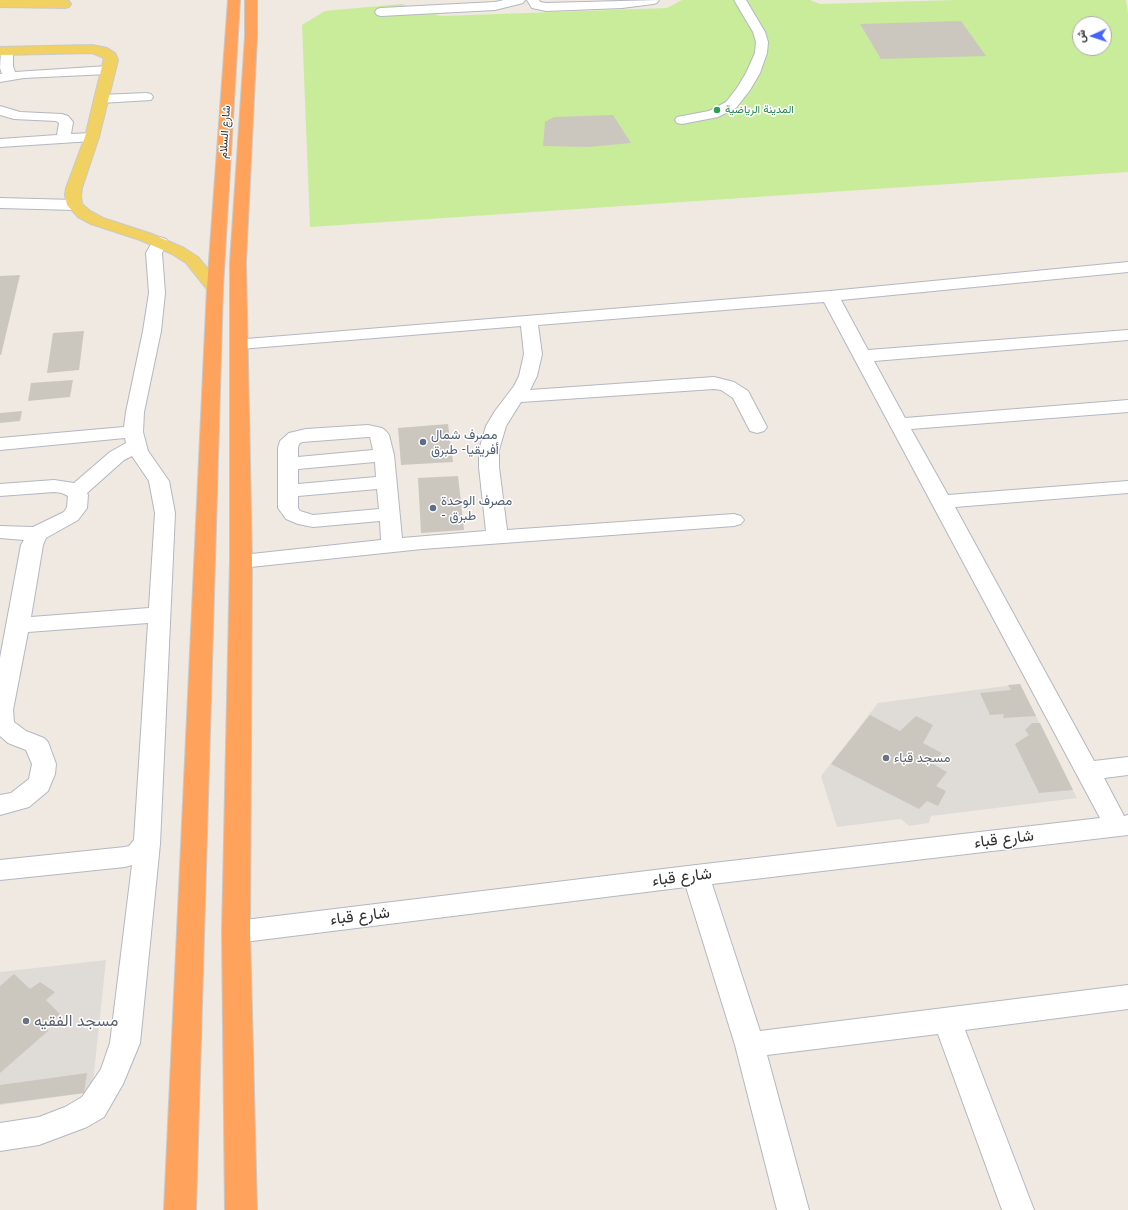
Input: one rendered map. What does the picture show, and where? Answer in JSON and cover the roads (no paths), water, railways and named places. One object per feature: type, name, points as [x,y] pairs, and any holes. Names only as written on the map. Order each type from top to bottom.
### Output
[{"type":"highway","name":"شارع السلام","points":[[227,263],[234,0]]},
{"type":"highway","name":"شارع السلام","points":[[227,263],[251,37],[251,0]]},
{"type":"highway","points":[[180,1210],[215,288],[227,263]]},
{"type":"highway","points":[[227,263],[240,344],[241,561],[236,932],[241,1210]]},
{"type":"main road","points":[[0,3],[64,5]]},
{"type":"main road","points":[[0,11],[64,5]]},
{"type":"main road","points":[[3,51],[97,50],[106,52],[110,56],[92,137],[74,188],[73,195],[75,205],[84,214],[97,221],[160,242],[178,251],[192,260],[215,288]]},
{"type":"street","points":[[381,12],[495,6],[519,0]]},
{"type":"street","points":[[533,0],[536,5],[546,7],[653,0]]},
{"type":"street","points":[[682,120],[713,114],[731,105],[743,90],[753,73],[761,53],[762,42],[759,32],[740,0]]},
{"type":"street","points":[[3,51],[6,66],[5,77],[108,70]]},
{"type":"street","points":[[101,99],[146,97]]},
{"type":"street","points":[[0,110],[19,116],[53,117],[63,119],[66,122],[63,139]]},
{"type":"street","points":[[0,143],[92,137]]},
{"type":"street","points":[[0,203],[75,205]]},
{"type":"street","points":[[0,1137],[39,1131],[76,1117],[93,1107],[113,1075],[125,1043],[147,844],[158,615],[165,513],[164,502],[158,481],[134,439],[135,412],[152,331],[157,292],[154,253],[160,242]]},
{"type":"street","points":[[240,344],[830,296],[1128,267]]},
{"type":"street","points":[[830,296],[1088,771],[1123,826]]},
{"type":"street","points":[[497,537],[489,467],[489,450],[496,426],[523,387],[531,366],[533,354],[530,320]]},
{"type":"street","points":[[863,356],[1128,335]]},
{"type":"street","points":[[516,397],[714,383],[727,386],[740,395],[757,427]]},
{"type":"street","points":[[899,424],[1128,406]]},
{"type":"street","points":[[390,514],[321,521],[298,518],[290,512],[288,508],[288,464],[290,441],[296,437],[306,434],[372,431],[378,433],[384,455],[390,514],[392,545]]},
{"type":"street","points":[[0,444],[134,439]]},
{"type":"street","points":[[75,492],[93,478],[134,439]]},
{"type":"street","points":[[288,464],[384,455]]},
{"type":"street","points":[[288,491],[386,482]]},
{"type":"street","points":[[0,490],[61,486],[67,487],[78,495],[78,504],[75,512],[71,516],[38,534],[0,532]]},
{"type":"street","points":[[941,502],[1128,487]]},
{"type":"street","points":[[241,561],[392,545],[734,520]]},
{"type":"street","points":[[0,805],[20,800],[39,784],[43,774],[44,764],[39,748],[35,744],[9,738],[3,726],[1,710],[32,545],[38,534]]},
{"type":"street","points":[[18,625],[158,615]]},
{"type":"street","points":[[1088,771],[1128,766]]},
{"type":"street","name":"شارع قباء","points":[[236,932],[696,875],[1123,826]]},
{"type":"street","points":[[0,870],[125,856],[138,853],[147,844]]},
{"type":"street","points":[[696,875],[750,1045],[793,1210]]},
{"type":"street","points":[[750,1045],[1128,997]]},
{"type":"street","points":[[947,1020],[1018,1210]]},
{"type":"place","name":"المدينة الرياضية","points":[[717,110]]},
{"type":"place","name":"مصرف شمال أفريقيا- طبرق","points":[[423,442]]},
{"type":"place","name":"مصرف الوحدة - طبرق","points":[[433,508]]},
{"type":"place","name":"مسجد قباء","points":[[886,758]]},
{"type":"place","name":"مسجد الفقيه","points":[[26,1021]]}]
